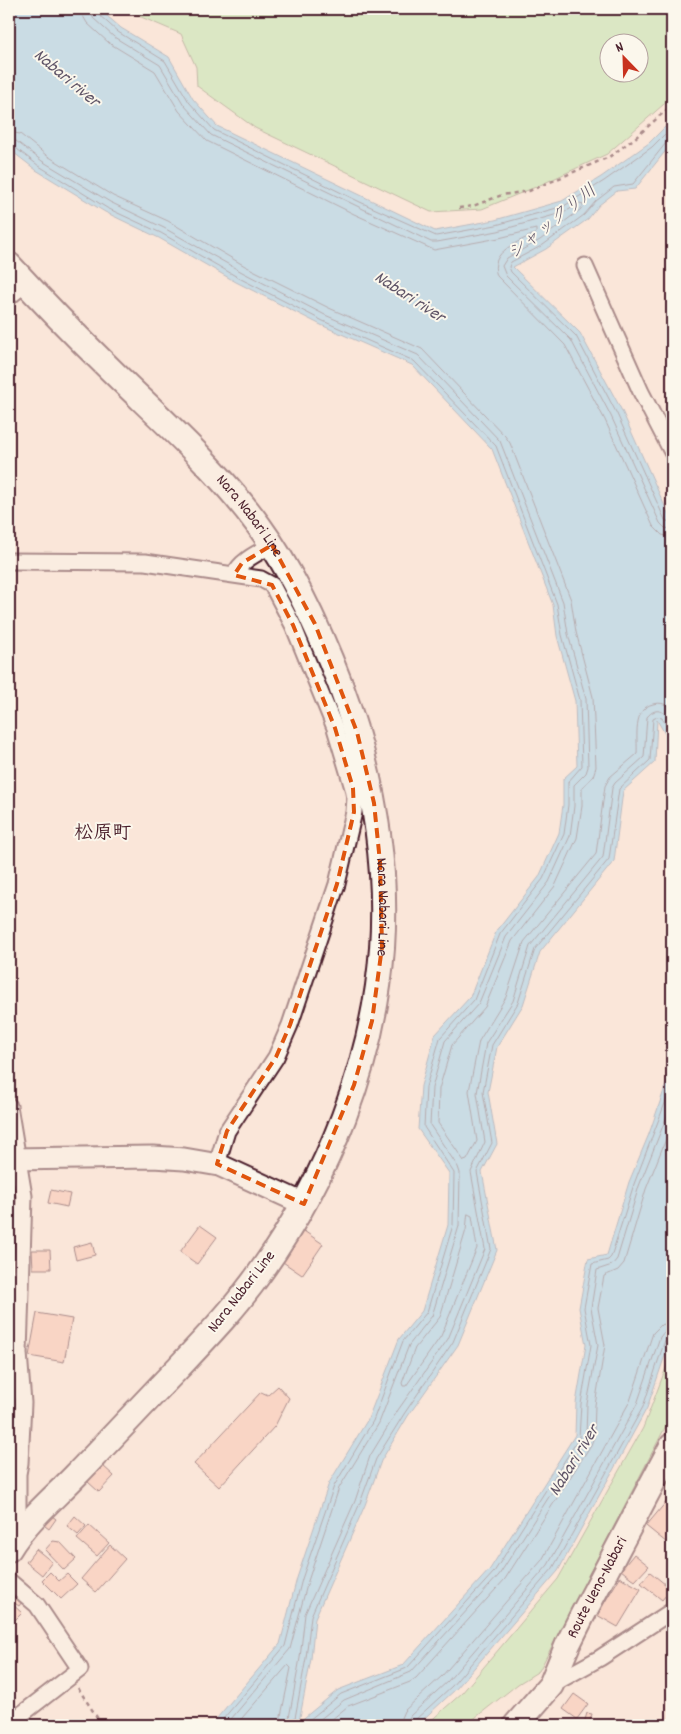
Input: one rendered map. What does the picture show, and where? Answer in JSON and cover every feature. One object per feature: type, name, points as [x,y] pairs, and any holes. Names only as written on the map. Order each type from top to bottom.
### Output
[{"type":"main road","name":"Nara Nabari Line","points":[[9,265],[17,290],[111,370],[195,450],[231,490],[272,545],[298,588],[330,659],[357,732],[374,804],[382,893],[382,947],[372,1021],[344,1115],[324,1164],[304,1204],[261,1272],[226,1317],[14,1542]]},
{"type":"main road","name":"Route Ueno-Nabari","points":[[516,1725],[551,1685],[582,1616],[672,1446]]},
{"type":"street","points":[[586,266],[641,392],[672,452]]},
{"type":"street","points":[[234,575],[242,563],[272,545]]},
{"type":"street","points":[[9,561],[145,562],[260,579],[272,585],[293,625],[336,728],[355,798],[337,884],[290,1025],[276,1057],[227,1131],[217,1164]]},
{"type":"street","points":[[9,1106],[13,1158],[24,1196],[16,1401],[20,1463],[13,1472],[14,1542]]},
{"type":"street","points":[[13,1158],[153,1157],[191,1159],[217,1164],[304,1204]]},
{"type":"street","points":[[9,1581],[38,1605],[80,1668],[9,1724]]},
{"type":"street","points":[[551,1685],[600,1658],[672,1612]]},
{"type":"path","points":[[459,208],[472,206],[502,195],[529,191],[608,158],[635,138],[672,105]]},
{"type":"path","points":[[70,1676],[102,1725]]},
{"type":"highlighted area","points":[[272,545],[315,624],[357,732],[374,803],[380,862],[382,947],[372,1021],[354,1085],[304,1204],[217,1164],[227,1131],[276,1057],[290,1025],[337,884],[354,812],[353,788],[335,728],[293,625],[272,585],[234,575],[242,563]]},
{"type":"green space","points":[[126,9],[672,9],[672,97],[607,154],[538,186],[482,209],[431,212],[255,128],[197,86],[196,67],[181,34]]},
{"type":"green space","points":[[672,1352],[672,1414],[539,1671],[518,1684],[466,1725],[426,1725],[462,1693],[558,1579],[643,1428]]},
{"type":"water","points":[[9,9],[99,9],[121,28],[169,57],[193,99],[217,126],[435,231],[495,220],[562,201],[601,177],[649,143],[672,120],[672,143],[635,189],[617,191],[599,205],[588,219],[546,249],[513,267],[580,333],[622,411],[672,522],[672,746],[657,720],[655,762],[623,791],[614,861],[540,952],[523,1005],[497,1047],[488,1092],[497,1144],[482,1172],[497,1250],[458,1345],[408,1416],[381,1461],[365,1505],[315,1618],[311,1659],[299,1722],[338,1690],[403,1665],[490,1569],[575,1435],[576,1403],[586,1345],[579,1308],[588,1259],[607,1255],[629,1182],[649,1134],[672,1067],[672,1335],[647,1408],[558,1571],[456,1689],[417,1725],[211,1725],[280,1644],[297,1578],[329,1483],[368,1419],[399,1339],[422,1311],[448,1225],[449,1173],[418,1129],[421,1086],[435,1035],[470,997],[496,932],[539,877],[559,833],[563,805],[563,779],[577,766],[575,701],[557,636],[553,605],[492,449],[412,365],[321,325],[236,282],[159,238],[105,212],[36,170],[9,149]]},
{"type":"building","points":[[51,1190],[70,1194],[67,1207],[48,1203]]},
{"type":"building","points":[[20,1196],[20,1208],[9,1208],[9,1197]]},
{"type":"building","points":[[200,1225],[217,1237],[197,1264],[180,1252]]},
{"type":"building","points":[[298,1227],[323,1244],[302,1275],[277,1258]]},
{"type":"building","points":[[92,1242],[95,1255],[76,1260],[73,1247]]},
{"type":"building","points":[[32,1250],[50,1250],[51,1269],[33,1269]]},
{"type":"building","points":[[9,1278],[12,1278],[13,1341],[9,1340]]},
{"type":"building","points":[[37,1313],[72,1319],[64,1362],[29,1356]]},
{"type":"building","points":[[278,1386],[289,1398],[275,1426],[219,1487],[194,1464],[261,1392],[268,1395]]},
{"type":"building","points":[[102,1465],[114,1476],[99,1492],[87,1481]]},
{"type":"building","points":[[672,1495],[672,1547],[646,1526]]},
{"type":"building","points":[[48,1513],[56,1519],[49,1529],[41,1523]]},
{"type":"building","points":[[75,1516],[86,1526],[78,1535],[67,1526]]},
{"type":"building","points":[[89,1525],[109,1543],[97,1556],[77,1539]]},
{"type":"building","points":[[53,1541],[60,1542],[76,1559],[64,1570],[45,1550]]},
{"type":"building","points":[[110,1545],[125,1559],[96,1592],[81,1579]]},
{"type":"building","points":[[36,1549],[52,1562],[42,1575],[26,1562]]},
{"type":"building","points":[[634,1554],[649,1566],[635,1581],[621,1570]]},
{"type":"building","points":[[50,1572],[59,1581],[67,1574],[77,1584],[61,1599],[42,1580]]},
{"type":"building","points":[[650,1572],[671,1589],[662,1600],[641,1583]]},
{"type":"building","points":[[620,1577],[641,1589],[618,1627],[597,1615]]},
{"type":"building","points":[[18,1595],[24,1599],[19,1606],[13,1602]]},
{"type":"building","points":[[11,1603],[22,1613],[14,1621],[9,1616],[9,1605]]},
{"type":"building","points":[[574,1694],[588,1704],[577,1719],[563,1709]]},
{"type":"building","points":[[587,1713],[592,1714],[589,1724],[584,1723]]},
{"type":"district","name":"松原町","points":[[103,834]]},
{"type":"water label","name":"Nabari river","points":[[66,79]]},
{"type":"water label","name":"シャックリ川","points":[[553,223]]},
{"type":"water label","name":"Nabari river","points":[[409,298]]},
{"type":"water label","name":"Nabari river","points":[[575,1461]]}]
